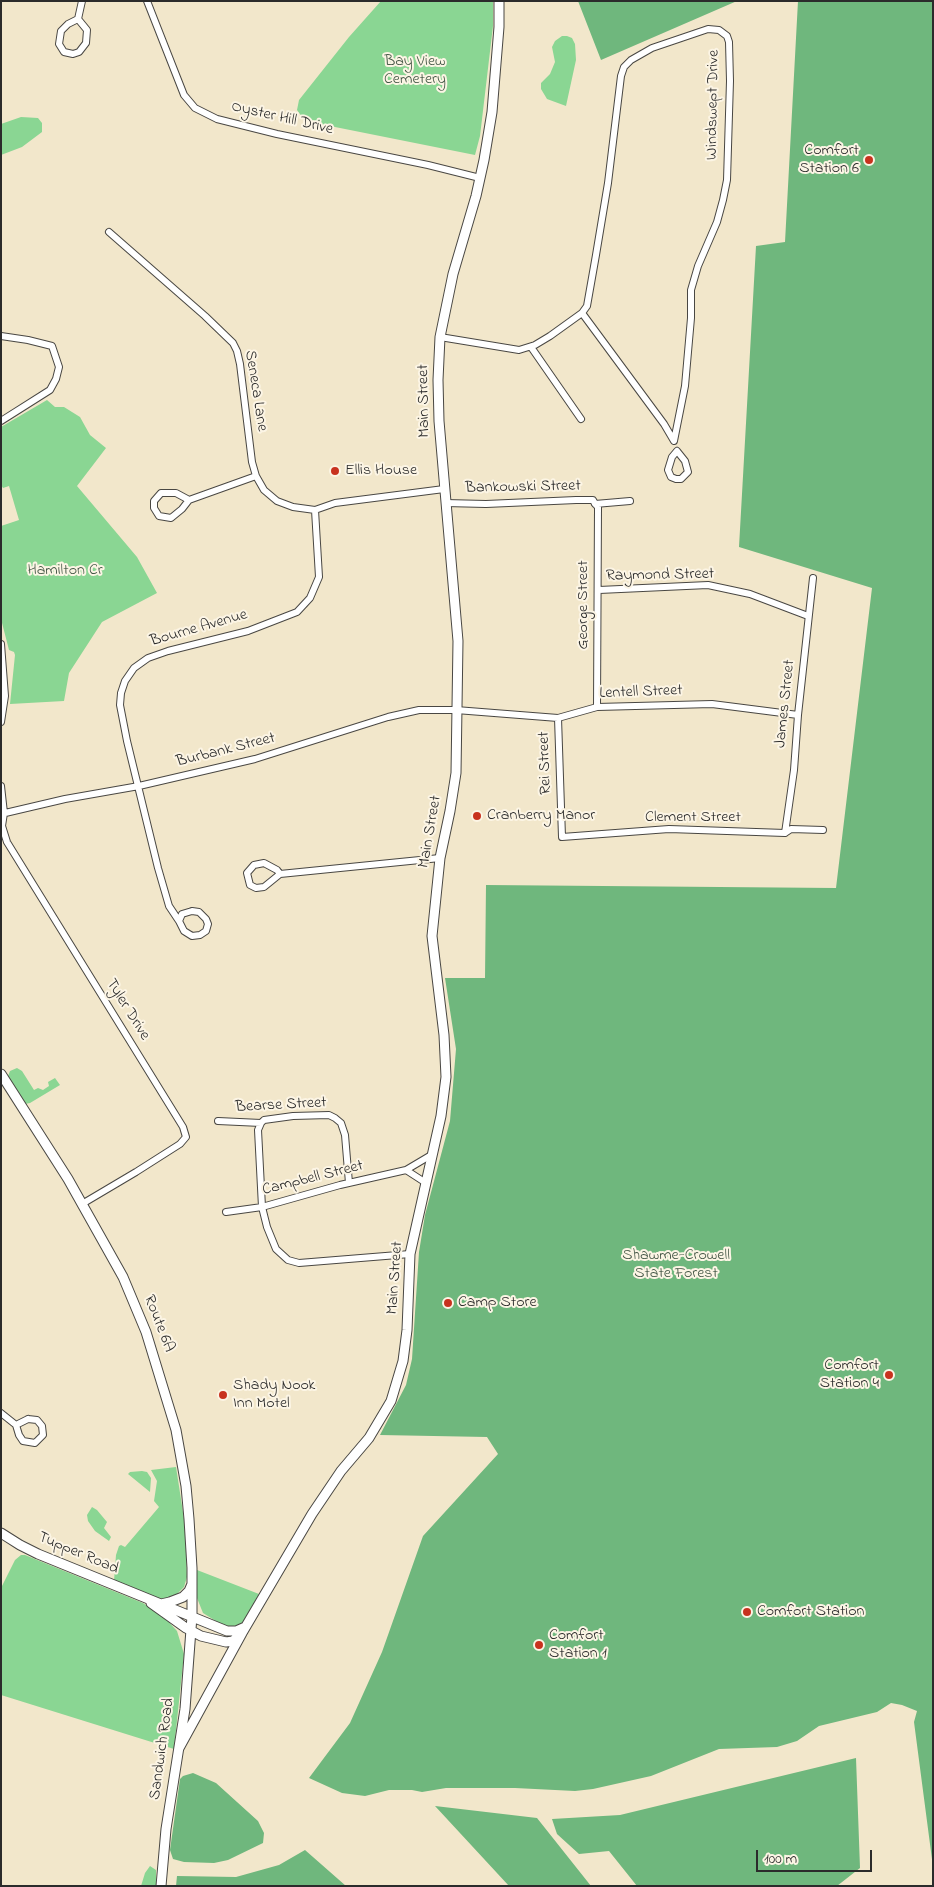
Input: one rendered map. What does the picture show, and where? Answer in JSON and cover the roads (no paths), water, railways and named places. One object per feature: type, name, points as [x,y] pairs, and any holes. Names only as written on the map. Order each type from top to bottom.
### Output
[{"type":"main road","name":"Main Street","points":[[179,1748],[244,1629],[312,1514],[337,1477],[369,1438],[391,1400],[403,1361],[407,1330],[410,1254],[445,1096],[446,1072],[444,1034],[432,936],[440,858],[456,773],[458,641],[444,489],[438,380],[440,337],[454,274],[480,178],[492,112],[499,27],[499,1]]},
{"type":"main road","name":"Route 6A","points":[[1,1074],[82,1204],[123,1277],[157,1362],[176,1430],[183,1468],[189,1519],[192,1616]]},
{"type":"main road","name":"Tupper Road","points":[[1,1533],[38,1554],[145,1599],[192,1616]]},
{"type":"main road","points":[[161,1604],[175,1601],[182,1597],[189,1591],[192,1584]]},
{"type":"main road","name":"Tupper Road","points":[[145,1599],[191,1631]]},
{"type":"main road","points":[[192,1616],[230,1632],[244,1629]]},
{"type":"main road","name":"Sandwich Road","points":[[161,1886],[165,1837],[186,1701],[192,1616]]},
{"type":"main road","points":[[191,1631],[226,1642],[236,1639],[244,1629]]},
{"type":"street","points":[[78,20],[82,1]]},
{"type":"street","name":"Oyster Hill Drive","points":[[147,1],[184,95],[194,108],[217,119],[277,134],[428,164],[480,178]]},
{"type":"street","points":[[78,20],[87,30],[86,43],[79,52],[73,54],[64,52],[59,44],[61,31],[68,24],[78,20]]},
{"type":"street","name":"Windswept Drive","points":[[674,441],[686,386],[691,290],[698,266],[717,222],[727,180],[730,81],[729,42],[727,36],[719,30],[708,29],[652,48],[631,60],[624,67],[621,76],[608,183],[596,255],[587,306],[582,313],[664,424],[674,441],[677,451]]},
{"type":"street","name":"Seneca Lane","points":[[109,232],[212,322],[233,343],[240,364],[252,462],[256,476],[264,490],[277,501],[293,507],[315,510]]},
{"type":"street","points":[[440,337],[519,350],[550,336],[582,313]]},
{"type":"street","points":[[1,336],[52,346],[59,367],[56,379],[50,390],[1,421]]},
{"type":"street","points":[[530,346],[581,419]]},
{"type":"street","points":[[189,500],[176,493],[160,493],[154,501],[154,508],[159,516],[170,518],[182,509],[189,500],[256,476]]},
{"type":"street","points":[[315,510],[335,502],[444,489]]},
{"type":"street","name":"Bankowski Street","points":[[445,503],[486,504],[593,500],[595,504],[630,501]]},
{"type":"street","name":"George Street","points":[[595,504],[598,507],[599,590],[597,707]]},
{"type":"street","name":"Bourne Avenue","points":[[178,921],[182,914],[192,911],[199,912],[208,924],[206,931],[200,935],[192,936],[184,931],[178,921],[170,906],[158,868],[120,705],[125,681],[134,668],[148,658],[168,651],[248,631],[297,612],[310,598],[319,576],[315,510]]},
{"type":"street","name":"James Street","points":[[785,833],[794,770],[813,578]]},
{"type":"street","name":"Raymond Street","points":[[599,590],[708,585],[750,594],[808,616]]},
{"type":"street","points":[[1,644],[5,696],[1,722]]},
{"type":"street","name":"Lentell Street","points":[[456,710],[558,718],[597,707],[712,704],[798,715]]},
{"type":"street","name":"Burbank Street","points":[[3,814],[65,799],[139,786],[254,759],[388,717],[419,710],[456,710]]},
{"type":"street","name":"Rei Street","points":[[558,718],[562,837]]},
{"type":"street","name":"Tyler Drive","points":[[1,786],[2,826],[7,842],[183,1127],[186,1137],[180,1144],[82,1204]]},
{"type":"street","name":"Clement Street","points":[[562,837],[669,829],[785,833],[791,829],[823,830]]},
{"type":"street","points":[[280,874],[277,870],[264,863],[254,865],[247,873],[250,885],[256,888],[264,887],[280,874],[440,858]]},
{"type":"street","name":"Bearse Street","points":[[218,1122],[261,1123],[264,1120],[293,1116],[329,1115],[341,1123],[345,1135],[349,1183]]},
{"type":"street","points":[[261,1123],[258,1130],[262,1207],[267,1227],[276,1249],[288,1260],[299,1263],[410,1254]]},
{"type":"street","name":"Campbell Street","points":[[226,1212],[262,1207],[349,1183],[406,1170],[433,1154]]},
{"type":"street","points":[[406,1170],[426,1183]]},
{"type":"street","points":[[1,1413],[16,1424],[21,1438],[27,1443],[38,1441],[43,1435],[42,1426],[37,1420],[28,1419],[16,1424]]},
{"type":"place","name":"Comfort Station 6","points":[[869,160]]},
{"type":"place","name":"Ellis House","points":[[335,471]]},
{"type":"place","name":"Cranberry Manor","points":[[477,816]]},
{"type":"place","name":"Camp Store","points":[[448,1303]]},
{"type":"place","name":"Comfort Station 4","points":[[889,1375]]},
{"type":"place","name":"Shady Nook Inn Motel","points":[[223,1395]]},
{"type":"place","name":"Comfort Station","points":[[747,1612]]},
{"type":"place","name":"Comfort Station 1","points":[[539,1645]]},
{"type":"park label","name":"Bay View Cemetery","points":[[415,71]]},
{"type":"park label","name":"Hamilton Cr","points":[[65,571]]},
{"type":"park label","name":"Shawme-Crowell State Forest","points":[[676,1265]]}]
